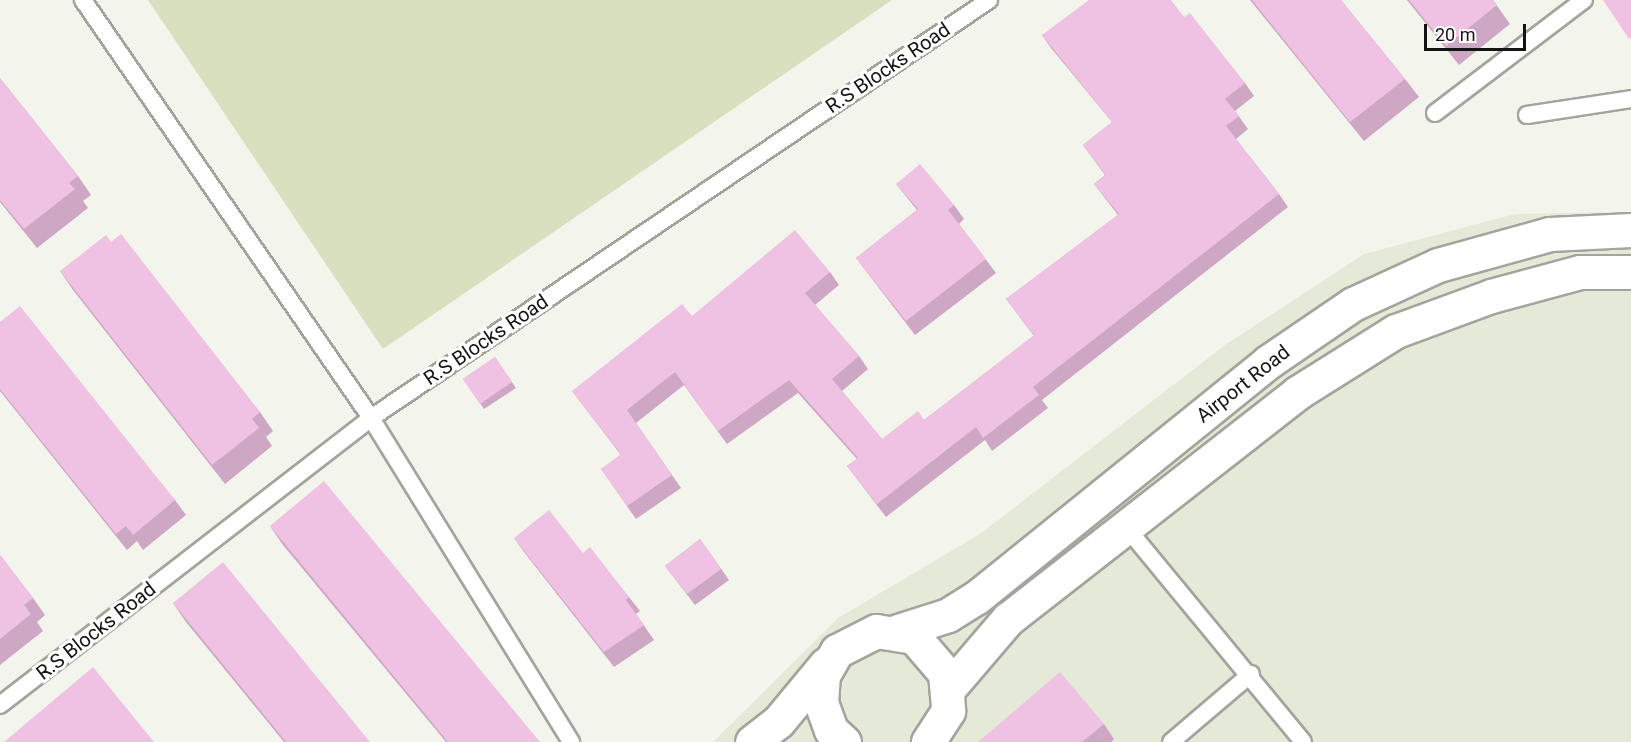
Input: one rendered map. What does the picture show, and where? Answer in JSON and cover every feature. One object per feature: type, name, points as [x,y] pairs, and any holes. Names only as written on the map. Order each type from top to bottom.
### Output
[{"type":"main road","name":"Airport Road","points":[[837,651],[855,637],[898,631],[948,615],[977,597],[1268,362],[1353,304],[1438,265],[1550,234],[1631,230]]},
{"type":"main road","name":"Airport Road","points":[[949,688],[1008,619],[1297,393],[1396,331],[1491,296],[1580,272],[1631,272]]},
{"type":"main road","points":[[898,631],[938,658],[949,688],[948,711],[928,742]]},
{"type":"main road","points":[[752,742],[778,722],[837,651]]},
{"type":"main road","points":[[837,651],[823,675],[822,703],[831,730],[844,742]]},
{"type":"lane","points":[[83,0],[371,418],[571,742]]},
{"type":"lane","name":"R.S Blocks Road","points":[[0,705],[371,418],[989,0]]},
{"type":"lane","points":[[1435,113],[1584,0]]},
{"type":"lane","points":[[1527,115],[1631,99]]},
{"type":"lane","points":[[1126,527],[1251,674],[1303,742]]},
{"type":"lane","points":[[1170,742],[1251,674]]},
{"type":"shaded area","points":[[1631,212],[1631,742],[713,742],[838,618],[980,534],[1225,345],[1364,254],[1515,214]]},
{"type":"green space","points":[[148,0],[892,0],[383,349]]},
{"type":"building","points":[[1089,0],[1171,0],[1184,17],[1190,13],[1245,83],[1225,99],[1239,116],[1226,126],[1279,194],[1033,387],[1039,395],[983,438],[976,427],[877,504],[847,466],[858,458],[789,380],[718,431],[675,372],[627,410],[672,475],[627,506],[601,469],[621,454],[572,391],[682,304],[692,316],[795,230],[830,272],[805,293],[859,356],[832,379],[882,439],[918,411],[924,420],[1034,335],[1006,299],[1119,214],[1094,184],[1106,175],[1083,145],[1112,122],[1042,35]]},
{"type":"building","points":[[1252,0],[1341,0],[1405,79],[1350,122]]},
{"type":"building","points":[[1409,0],[1493,0],[1497,5],[1446,46]]},
{"type":"building","points":[[1603,0],[1631,0],[1631,37],[1629,39]]},
{"type":"building","points":[[0,78],[78,176],[69,183],[75,189],[24,229],[0,200]]},
{"type":"building","points":[[920,164],[954,205],[948,210],[986,259],[906,321],[856,258],[918,209],[896,184]]},
{"type":"building","points":[[121,234],[260,412],[252,419],[259,428],[212,465],[60,271],[106,235],[111,242]]},
{"type":"building","points":[[20,306],[175,500],[133,535],[126,526],[116,534],[0,389],[0,322]]},
{"type":"building","points":[[495,357],[512,382],[480,404],[463,379]]},
{"type":"building","points":[[324,481],[540,742],[448,742],[270,526]]},
{"type":"building","points":[[549,510],[583,553],[590,547],[629,597],[626,600],[644,625],[604,652],[514,538]]},
{"type":"building","points":[[700,539],[721,569],[687,594],[665,566]]},
{"type":"building","points":[[0,555],[33,598],[24,605],[31,614],[0,639]]},
{"type":"building","points":[[223,562],[370,742],[286,742],[173,603]]},
{"type":"building","points":[[93,667],[154,742],[4,742]]},
{"type":"building","points":[[1060,672],[1104,724],[1082,742],[978,742]]}]
